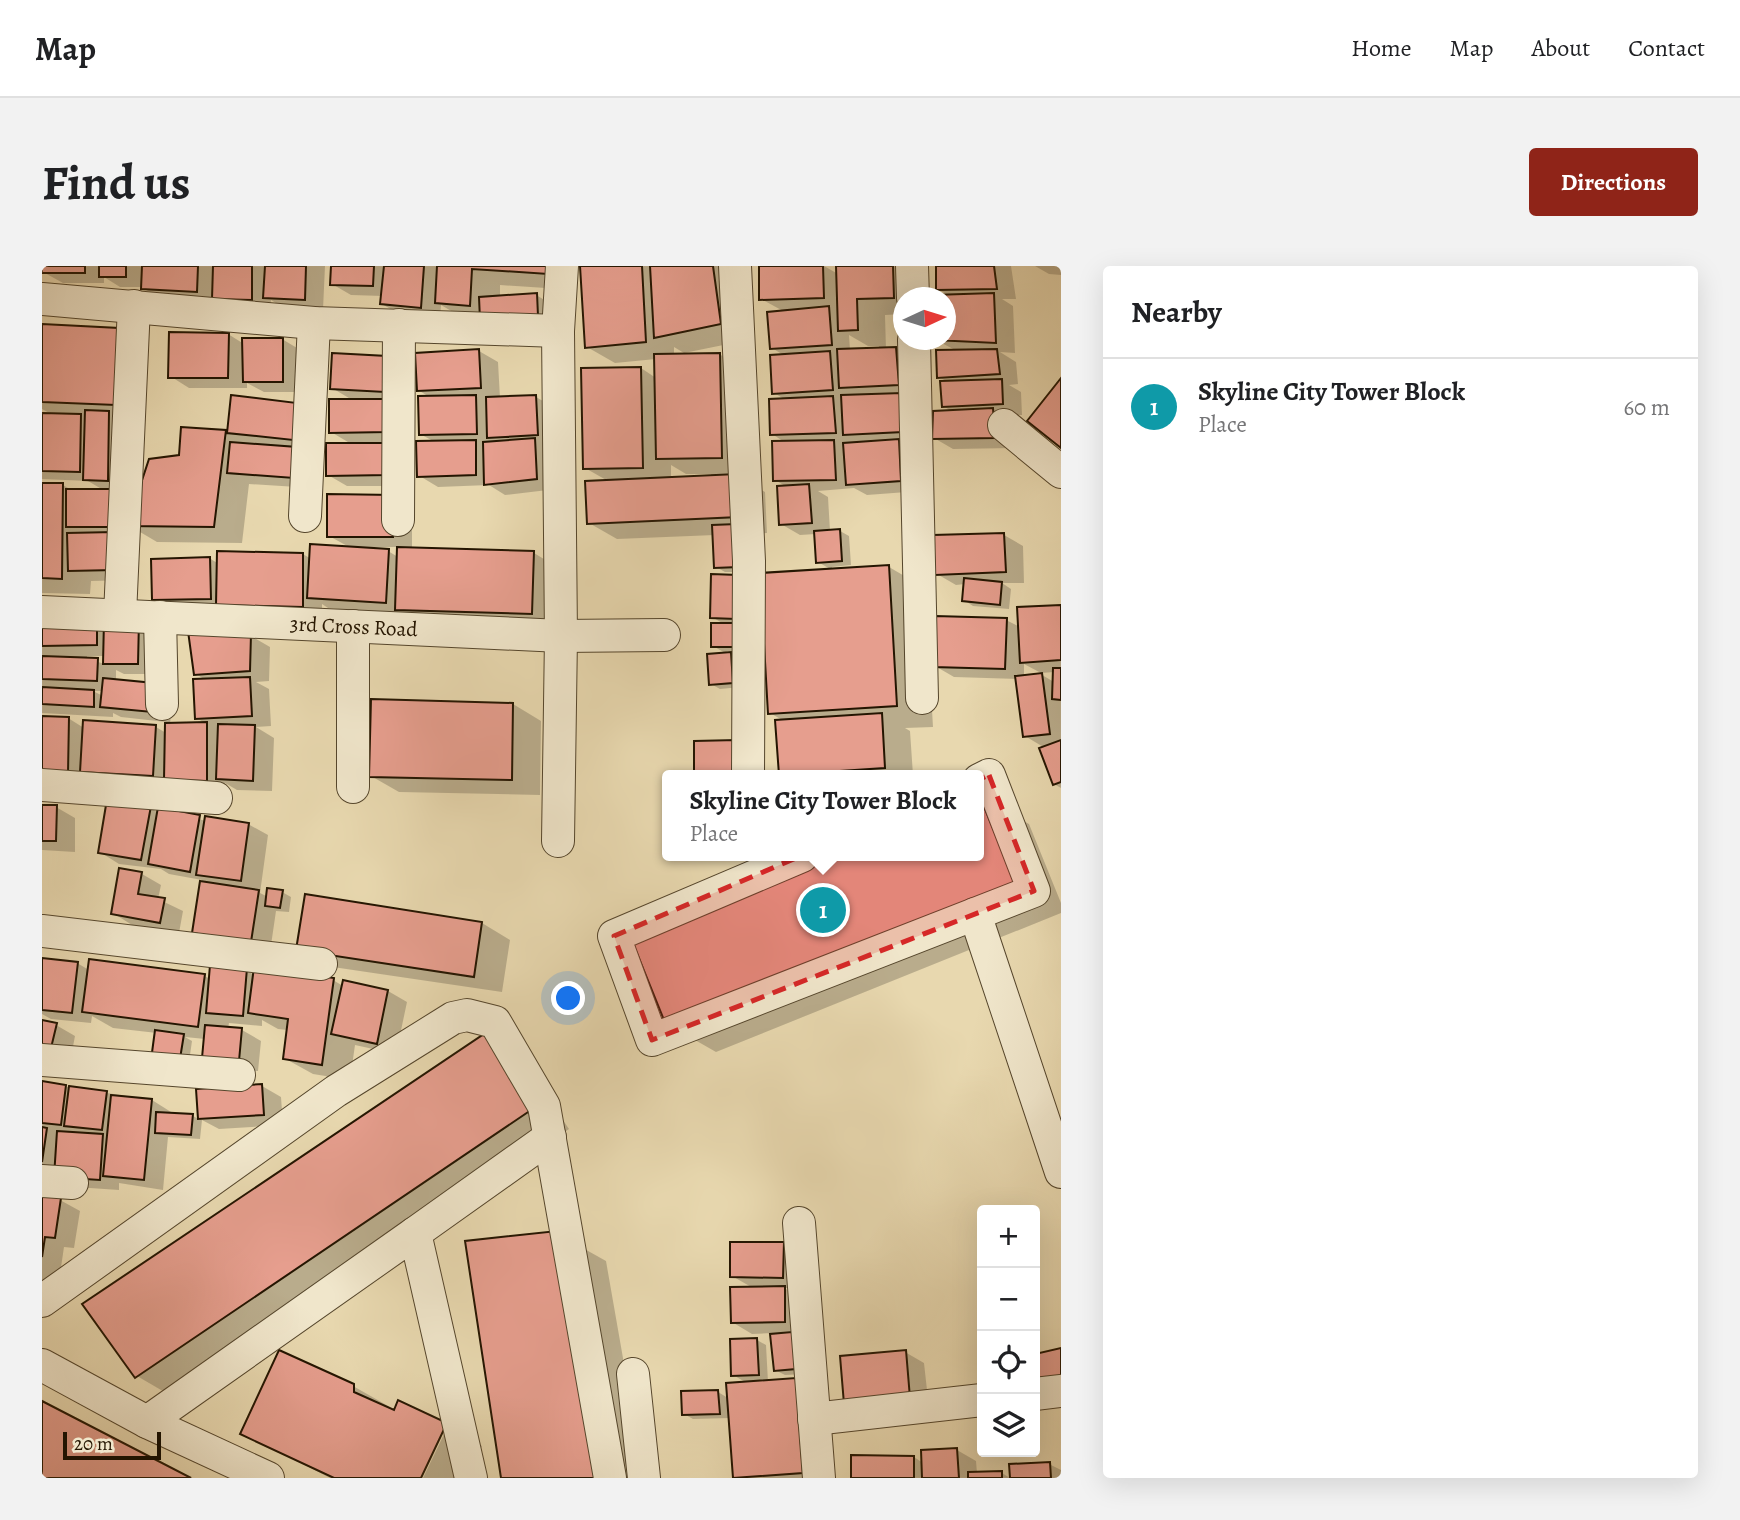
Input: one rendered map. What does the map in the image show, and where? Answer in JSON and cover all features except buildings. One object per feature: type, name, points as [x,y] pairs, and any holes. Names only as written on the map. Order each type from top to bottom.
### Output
[{"type":"street","points":[[558,841],[561,636],[558,331],[562,266]]},
{"type":"street","points":[[734,266],[749,561],[747,770]]},
{"type":"street","points":[[912,266],[913,287]]},
{"type":"street","points":[[42,299],[314,323],[558,331]]},
{"type":"street","points":[[120,615],[134,306]]},
{"type":"street","points":[[305,516],[314,323]]},
{"type":"street","points":[[398,520],[399,325]]},
{"type":"street","points":[[914,350],[922,698]]},
{"type":"street","points":[[1004,425],[1061,471]]},
{"type":"street","name":"3rd Cross Road","points":[[42,612],[561,636],[664,635]]},
{"type":"street","points":[[160,617],[162,704]]},
{"type":"street","points":[[353,626],[353,787]]},
{"type":"street","points":[[790,861],[614,936],[652,1040],[1034,891],[989,775],[984,778]]},
{"type":"street","points":[[42,785],[216,798]]},
{"type":"street","points":[[975,914],[1052,1117],[1061,1172]]},
{"type":"street","points":[[42,931],[321,964]]},
{"type":"street","points":[[42,1300],[336,1091],[453,1018],[467,1015],[495,1022],[544,1106],[610,1478]]},
{"type":"street","points":[[42,1060],[239,1075]]},
{"type":"street","points":[[147,1422],[550,1137]]},
{"type":"street","points":[[799,1223],[819,1478]]},
{"type":"street","points":[[415,1233],[471,1478]]},
{"type":"street","points":[[42,1365],[147,1422],[268,1478]]},
{"type":"street","points":[[633,1374],[644,1478]]},
{"type":"street","points":[[1040,1393],[1061,1391]]},
{"type":"street","points":[[814,1419],[977,1401]]},
{"type":"highlighted area","points":[[989,775],[1034,891],[652,1040],[614,936]]},
{"type":"place","name":"Skyline City Tower Block","points":[[823,910]]}]
